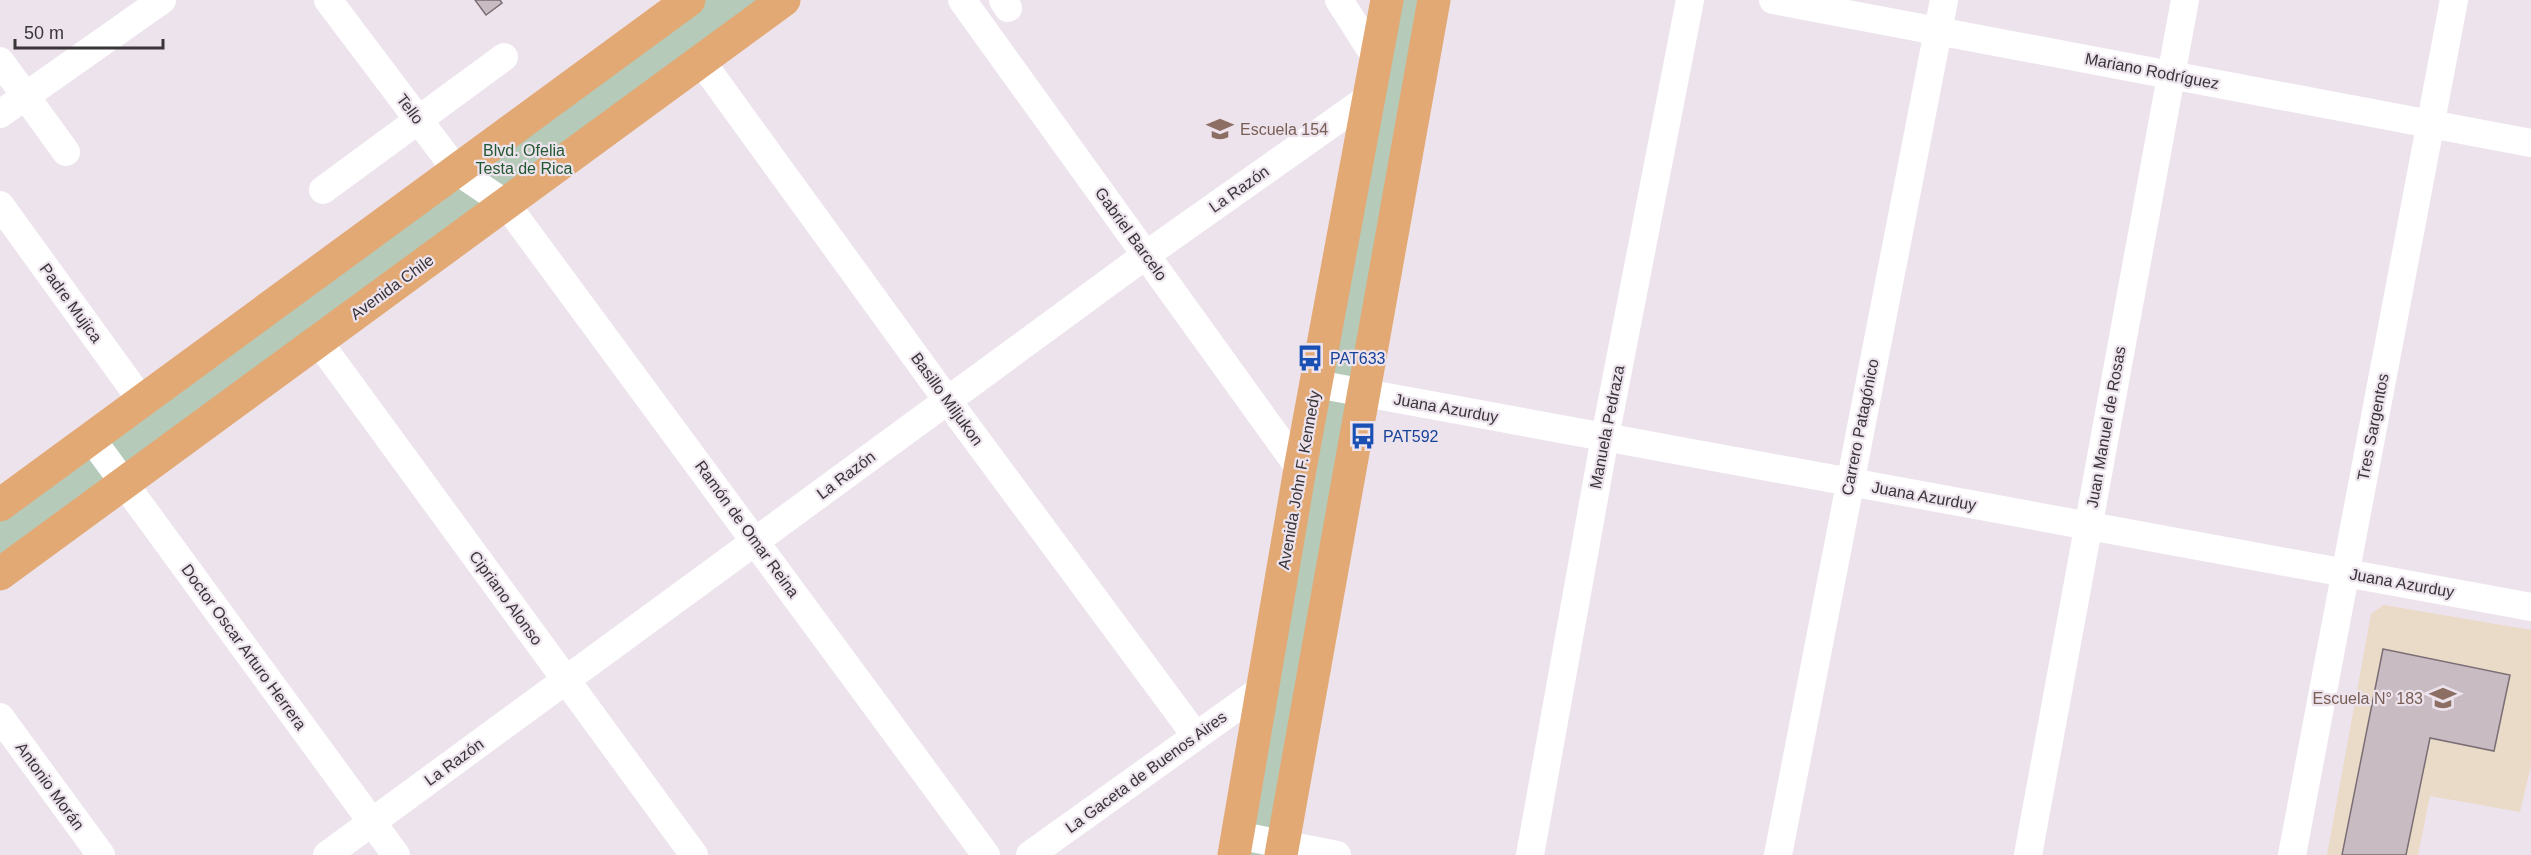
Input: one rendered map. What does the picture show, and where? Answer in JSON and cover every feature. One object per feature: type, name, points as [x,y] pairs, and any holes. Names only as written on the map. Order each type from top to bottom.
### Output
[{"type":"main road","points":[[0,506],[689,0]]},
{"type":"main road","name":"Avenida Chile","points":[[0,574],[784,0]]},
{"type":"main road","name":"Avenida John F. Kennedy","points":[[1235,845],[1300,469],[1388,0]]},
{"type":"main road","points":[[1282,850],[1434,0]]},
{"type":"street","points":[[0,114],[25,94],[162,0]]},
{"type":"street","name":"Tello","points":[[328,0],[457,171],[506,204]]},
{"type":"street","name":"Gabriel Barcelo","points":[[962,0],[1300,469]]},
{"type":"street","points":[[1340,0],[1376,58]]},
{"type":"street","name":"Manuela Pedraza","points":[[1530,855],[1605,437],[1690,0]]},
{"type":"street","name":"Mariano Rodríguez","points":[[1773,0],[2531,143]]},
{"type":"street","name":"Carrero Patagónico","points":[[1778,855],[1944,0]]},
{"type":"street","name":"Juan Manuel de Rosas","points":[[2028,855],[2185,0]]},
{"type":"street","name":"Tres Sargentos","points":[[2292,855],[2433,124],[2454,0]]},
{"type":"street","points":[[323,190],[504,57]]},
{"type":"street","points":[[0,61],[66,152]]},
{"type":"street","name":"Basillo Miljukon","points":[[701,61],[947,400],[1196,736]]},
{"type":"street","name":"La Razón","points":[[327,855],[1146,255],[1368,98]]},
{"type":"street","name":"Ramón de Omar Reina","points":[[506,204],[986,855]]},
{"type":"street","name":"Padre Mujica","points":[[0,205],[142,401]]},
{"type":"street","name":"Cipriano Alonso","points":[[318,341],[694,855]]},
{"type":"street","name":"Juana Azurduy","points":[[1317,384],[2531,607]]},
{"type":"street","name":"Doctor Oscar Arturo Herrera","points":[[91,438],[396,855]]},
{"type":"street","name":"La Gaceta de Buenos Aires","points":[[1030,855],[1262,689]]},
{"type":"street","name":"Antonio Morán","points":[[0,717],[101,855]]},
{"type":"street","points":[[1235,845],[1337,855]]},
{"type":"shaded area","name":"Escuela N° 183","points":[[2384,605],[2531,630],[2531,765],[2520,812],[2430,796],[2418,855],[2327,855],[2371,614]]},
{"type":"green space","name":"Blvd. Ofelia Testa de Rica","points":[[689,0],[784,0],[0,574],[0,505]]},
{"type":"green space","points":[[1387,0],[1434,0],[1281,855],[1234,855]]},
{"type":"building","points":[[475,0],[500,0],[502,3],[486,15]]},
{"type":"building","points":[[2383,649],[2510,675],[2494,751],[2430,738],[2406,855],[2342,855]]},
{"type":"place","name":"Escuela 154","points":[[1220,129]]},
{"type":"place","name":"PAT633","points":[[1310,358]]},
{"type":"place","name":"PAT592","points":[[1363,436]]},
{"type":"place","name":"Escuela N° 183","points":[[2443,698]]}]
